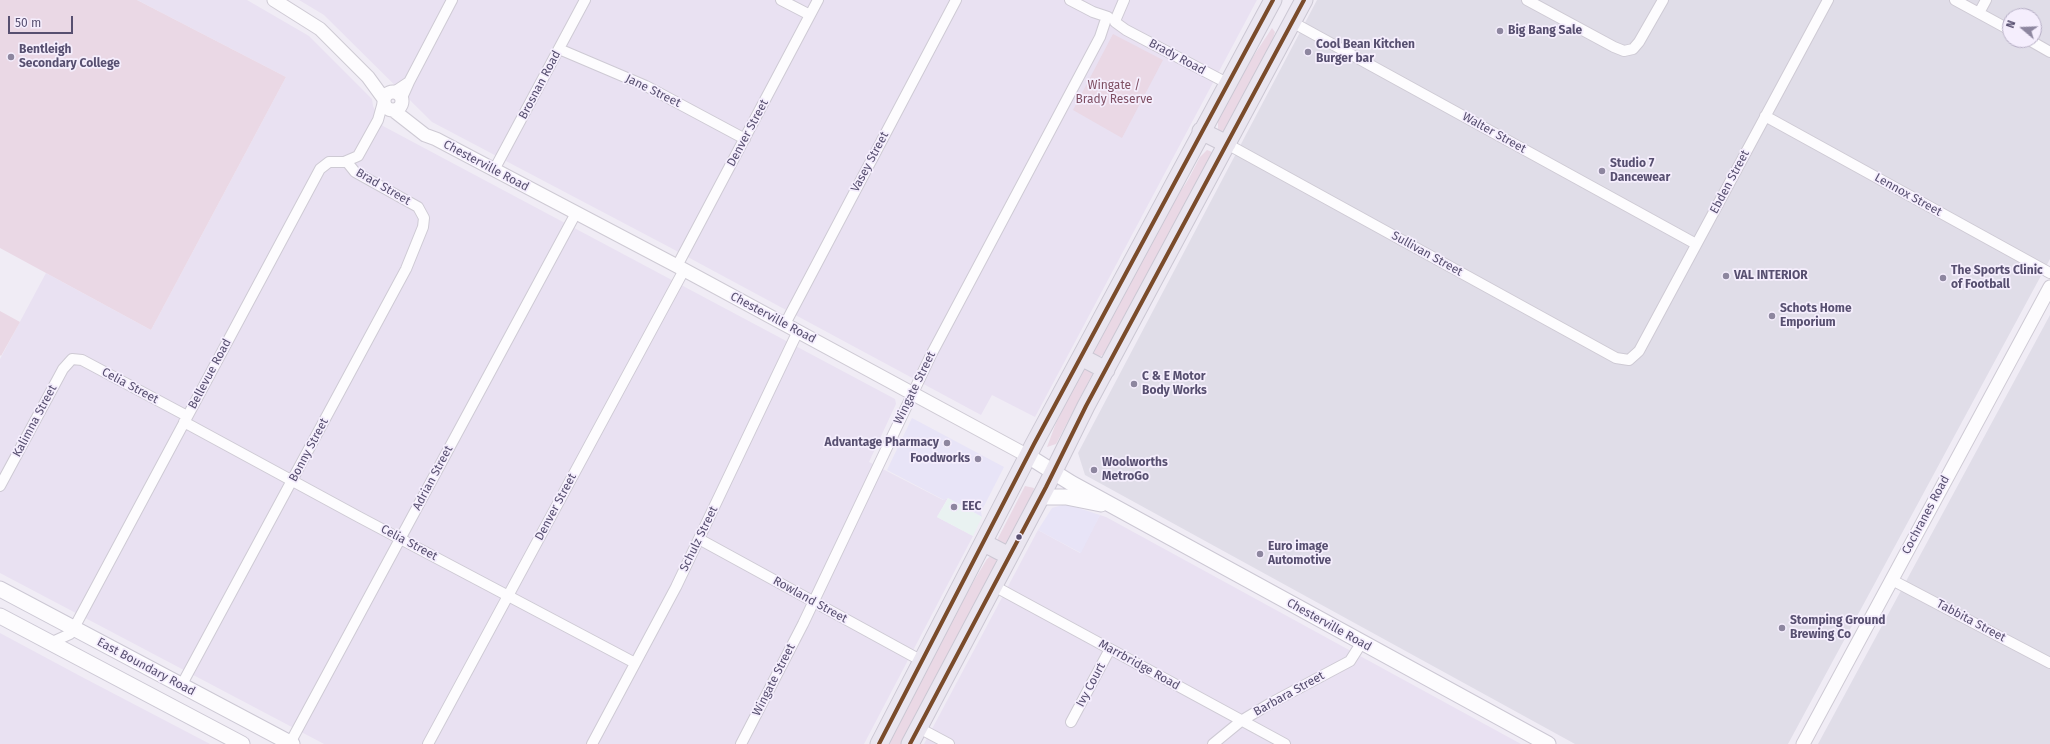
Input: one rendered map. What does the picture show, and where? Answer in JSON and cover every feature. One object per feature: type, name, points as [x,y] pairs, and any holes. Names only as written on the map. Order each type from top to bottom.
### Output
[{"type":"highway","points":[[910,744],[1010,556],[1106,370],[1304,0]]},
{"type":"highway","points":[[879,744],[1028,456],[1201,131],[1271,4],[1292,22]]},
{"type":"highway","points":[[1201,131],[1227,144]]},
{"type":"highway","points":[[1081,357],[1106,370]]},
{"type":"highway","points":[[984,542],[1010,556]]},
{"type":"main road","name":"Chesterville Road","points":[[1028,456],[1115,507],[1548,744]]},
{"type":"main road","points":[[1040,497],[1066,497],[1115,507]]},
{"type":"main road","name":"East Boundary Road","points":[[0,589],[291,743]]},
{"type":"main road","name":"East Boundary Road","points":[[0,616],[242,744]]},
{"type":"main road","points":[[225,735],[236,714]]},
{"type":"street","name":"Chesterville Road","points":[[274,0],[317,26],[392,101],[415,119],[436,139],[785,324],[1028,456]]},
{"type":"street","points":[[347,162],[358,156],[378,120],[409,82],[452,0]]},
{"type":"street","name":"Brosnan Road","points":[[494,170],[585,0]]},
{"type":"street","points":[[782,0],[810,15]]},
{"type":"street","name":"Denver Street","points":[[428,744],[680,268],[745,139],[818,0]]},
{"type":"street","name":"Vasey Street","points":[[785,324],[956,0]]},
{"type":"street","name":"Brady Road","points":[[1070,0],[1227,83]]},
{"type":"street","points":[[1527,0],[1624,51],[1633,49],[1639,42],[1662,0]]},
{"type":"street","name":"Ebden Street","points":[[1628,360],[1639,351],[1828,0]]},
{"type":"street","points":[[1955,0],[2002,26]]},
{"type":"street","points":[[1979,13],[1986,0]]},
{"type":"street","name":"Wingate Street","points":[[741,744],[813,601],[912,393],[1100,37],[1122,2]]},
{"type":"street","name":"Walter Street","points":[[1292,22],[1696,244]]},
{"type":"street","name":"Jane Street","points":[[559,49],[646,86],[745,139]]},
{"type":"street","name":"Lennox Street","points":[[1765,116],[2050,273]]},
{"type":"street","name":"Sullivan Street","points":[[1227,144],[1609,354],[1621,360],[1628,360]]},
{"type":"street","name":"Bellevue Road","points":[[50,643],[70,634],[74,628],[320,169],[329,162],[347,162]]},
{"type":"street","name":"Brad Street","points":[[347,162],[356,172],[411,202],[421,210]]},
{"type":"street","name":"Bonny Street","points":[[182,686],[406,269],[424,223],[421,210]]},
{"type":"street","name":"Adrian Street","points":[[291,743],[576,213]]},
{"type":"street","name":"Cochranes Road","points":[[1803,744],[2050,287]]},
{"type":"street","name":"Schulz Street","points":[[592,744],[676,587],[798,331]]},
{"type":"street","name":"Celia Street","points":[[72,359],[82,360],[292,481],[635,663]]},
{"type":"street","name":"Kalimna Street","points":[[0,486],[63,369],[72,359]]},
{"type":"street","name":"Rowland Street","points":[[699,539],[922,661]]},
{"type":"street","name":"Tabbita Street","points":[[1892,580],[2050,663]]},
{"type":"street","name":"Marrbridge Road","points":[[994,586],[1285,744]]},
{"type":"street","name":"Barbara Street","points":[[1213,744],[1242,721],[1295,689],[1350,661],[1362,642]]},
{"type":"street","name":"Ivy Court","points":[[1071,722],[1110,649]]},
{"type":"street","points":[[919,728],[949,744]]},
{"type":"shaded area","points":[[137,0],[247,0],[309,36],[372,99],[373,106],[383,126],[895,399],[896,404],[869,462],[943,500],[948,498],[937,517],[973,536],[864,744],[324,744],[0,573],[0,359],[46,273],[151,330],[286,77]]},
{"type":"shaded area","points":[[299,0],[1257,0],[1035,417],[992,395],[981,415],[671,248],[432,122],[324,15]]},
{"type":"shaded area","points":[[1317,0],[2050,0],[2050,259],[1788,744],[1575,744],[1085,475],[1078,453]]},
{"type":"shaded area","points":[[2050,315],[2050,744],[1818,744]]},
{"type":"shaded area","points":[[912,418],[1004,467],[981,512],[982,517],[948,498],[944,500],[887,470]]},
{"type":"shaded area","name":"EEC","points":[[948,498],[982,517],[973,536],[937,517]]},
{"type":"shaded area","points":[[1066,504],[1100,515],[1081,553],[1038,530],[1052,508]]},
{"type":"shaded area","points":[[1100,515],[1521,744],[924,744],[1038,530],[1080,553]]},
{"type":"shaded area","points":[[0,633],[82,677],[210,744],[0,744]]},
{"type":"green space","points":[[0,0],[137,0],[286,77],[151,330],[0,248]]},
{"type":"green space","points":[[1272,28],[1275,32],[1270,48],[1226,130],[1218,130],[1218,119],[1239,78]]},
{"type":"green space","name":"Wingate / Brady Reserve","points":[[1113,34],[1163,60],[1122,138],[1073,110]]},
{"type":"green space","points":[[1207,150],[1212,152],[1210,162],[1134,306],[1103,355],[1093,359],[1093,349],[1159,224],[1188,180],[1200,157]]},
{"type":"green space","points":[[0,311],[20,322],[1,356],[0,355]]},
{"type":"green space","points":[[1085,365],[1094,371],[1056,444],[1047,447],[1056,423]]},
{"type":"green space","points":[[1025,486],[1034,488],[1033,494],[1005,550],[995,544]]},
{"type":"green space","points":[[993,554],[997,555],[995,567],[902,744],[886,744],[956,611],[987,559]]},
{"type":"transit line","points":[[879,744],[1034,444],[1273,0]]},
{"type":"transit line","points":[[910,744],[1046,487],[1086,406],[1304,0]]},
{"type":"place","name":"Big Bang Sale","points":[[1500,31]]},
{"type":"place","name":"Cool Bean Kitchen Burger bar","points":[[1308,52]]},
{"type":"place","name":"Bentleigh Secondary College","points":[[11,57]]},
{"type":"place","name":"Studio 7 Dancewear","points":[[1602,171]]},
{"type":"place","name":"VAL INTERIOR","points":[[1726,276]]},
{"type":"place","name":"The Sports Clinic of Football","points":[[1943,278]]},
{"type":"place","name":"Schots Home Emporium","points":[[1772,316]]},
{"type":"place","name":"C & E Motor Body Works","points":[[1134,384]]},
{"type":"place","name":"Advantage Pharmacy","points":[[947,443]]},
{"type":"place","name":"Foodworks","points":[[978,459]]},
{"type":"place","name":"Woolworths MetroGo","points":[[1094,470]]},
{"type":"place","name":"EEC","points":[[954,507]]},
{"type":"place","name":"Euro image Automotive","points":[[1260,554]]},
{"type":"place","name":"Stomping Ground Brewing Co","points":[[1782,628]]}]
